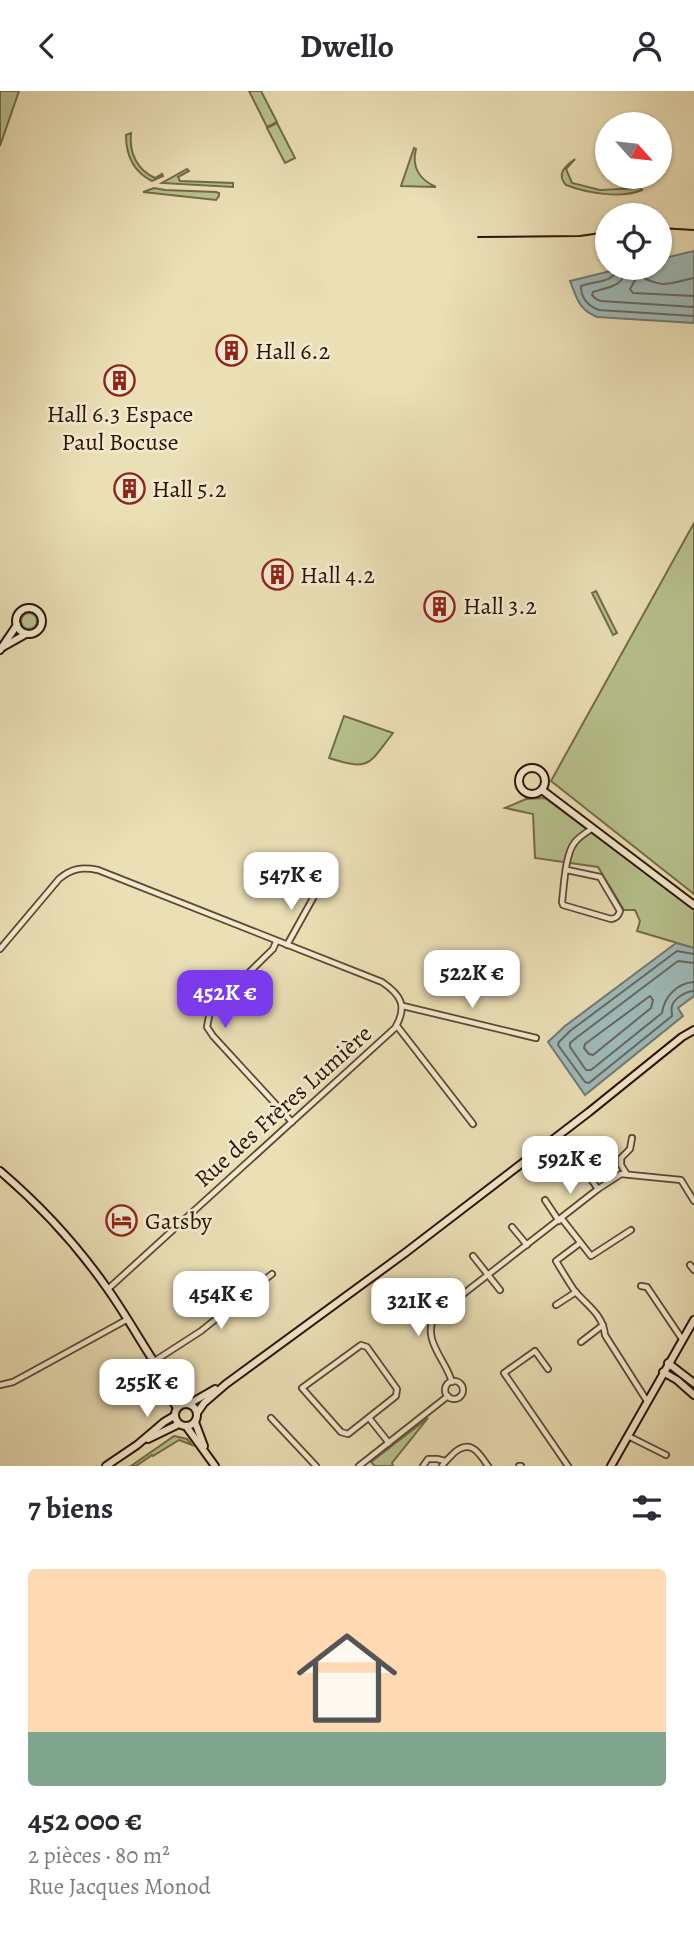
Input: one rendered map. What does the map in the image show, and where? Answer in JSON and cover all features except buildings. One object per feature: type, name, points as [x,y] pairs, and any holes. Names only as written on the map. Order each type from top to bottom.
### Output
[{"type":"street","points":[[1,649],[26,634],[36,632],[42,619],[36,611],[27,609],[20,612],[17,618],[19,629],[26,634]]},
{"type":"street","points":[[1,649],[17,625]]},
{"type":"street","points":[[528,768],[540,771],[545,782],[542,790],[533,795],[522,791],[518,780],[522,772],[528,768]]},
{"type":"street","points":[[542,790],[694,905]]},
{"type":"street","points":[[567,870],[600,877],[620,911],[616,919],[563,905],[567,870],[570,849],[594,828]]},
{"type":"street","points":[[0,949],[59,879],[68,872],[86,868],[98,870],[382,982],[394,993],[402,1006],[536,1038]]},
{"type":"street","points":[[287,945],[317,891]]},
{"type":"street","points":[[276,941],[273,949],[210,1011],[207,1027],[292,1122]]},
{"type":"street","name":"Rue des Frères Lumière","points":[[108,1289],[397,1026],[403,1011],[402,1006]]},
{"type":"street","points":[[397,1026],[472,1124]]},
{"type":"street","points":[[205,1451],[195,1422],[197,1413],[204,1403],[226,1384],[405,1253],[694,1030]]},
{"type":"street","points":[[627,1174],[621,1165],[621,1159],[630,1149],[632,1138]]},
{"type":"street","points":[[0,1171],[59,1228],[108,1289],[158,1369],[186,1404],[194,1407],[197,1413]]},
{"type":"street","points":[[585,1171],[598,1189]]},
{"type":"street","points":[[452,1382],[450,1373],[430,1338],[435,1316],[598,1189],[621,1174],[681,1180],[694,1201]]},
{"type":"street","points":[[545,1200],[591,1256],[631,1230]]},
{"type":"street","points":[[512,1227],[527,1245]]},
{"type":"street","points":[[580,1243],[556,1261],[576,1292],[604,1325],[605,1335],[647,1401]]},
{"type":"street","points":[[473,1256],[500,1290]]},
{"type":"street","points":[[690,1265],[694,1270]]},
{"type":"street","points":[[153,1361],[201,1331],[272,1274]]},
{"type":"street","points":[[641,1286],[647,1287],[682,1339]]},
{"type":"street","points":[[556,1305],[576,1292]]},
{"type":"street","points":[[415,1304],[432,1321]]},
{"type":"street","points":[[0,1385],[13,1382],[128,1319]]},
{"type":"street","points":[[611,1466],[694,1320]]},
{"type":"street","points":[[581,1342],[604,1325]]},
{"type":"street","points":[[361,1345],[367,1347],[397,1389],[397,1396],[369,1418],[348,1434],[341,1432],[302,1388],[361,1345]]},
{"type":"street","points":[[548,1369],[534,1352],[504,1373],[568,1466]]},
{"type":"street","points":[[668,1363],[694,1383]]},
{"type":"street","points":[[158,1369],[161,1383],[177,1408]]},
{"type":"street","points":[[663,1371],[694,1395]]},
{"type":"street","points":[[458,1382],[462,1396],[455,1399],[448,1396],[447,1385],[458,1382]]},
{"type":"street","points":[[106,1466],[174,1416],[177,1408],[226,1384]]},
{"type":"street","points":[[359,1466],[448,1396]]},
{"type":"street","points":[[174,1416],[215,1466]]},
{"type":"street","points":[[271,1418],[316,1466]]},
{"type":"street","points":[[369,1418],[389,1443]]},
{"type":"street","points":[[137,1445],[195,1422]]},
{"type":"street","points":[[628,1435],[667,1455]]},
{"type":"street","points":[[424,1466],[428,1459],[437,1458],[444,1463],[461,1447],[471,1447],[488,1466]]},
{"type":"green space","points":[[0,91],[19,91],[0,146]]},
{"type":"green space","points":[[249,91],[261,91],[277,122],[267,127]]},
{"type":"green space","points":[[277,123],[295,158],[285,163],[267,128]]},
{"type":"green space","points":[[131,133],[131,147],[139,166],[155,178],[162,174],[163,176],[152,181],[136,168],[129,156],[126,142],[126,135]]},
{"type":"green space","points":[[414,148],[418,172],[425,181],[436,187],[401,186]]},
{"type":"green space","points":[[575,159],[566,169],[572,183],[600,190],[642,190],[634,193],[604,194],[566,185],[562,177],[565,167]]},
{"type":"green space","points":[[187,169],[189,171],[178,177],[180,181],[233,183],[233,187],[162,183]]},
{"type":"green space","points":[[154,188],[216,192],[219,196],[216,200],[143,192]]},
{"type":"green space","points":[[694,523],[694,894],[551,781]]},
{"type":"green space","points":[[596,591],[617,633],[613,635],[592,593]]},
{"type":"green space","points":[[26,613],[32,613],[37,621],[35,627],[26,629],[21,624],[21,618]]},
{"type":"green space","points":[[344,716],[393,733],[367,762],[353,764],[329,758]]},
{"type":"green space","points":[[545,798],[694,909],[694,948],[637,931],[640,921],[635,910],[624,910],[598,867],[535,858],[533,814],[505,808],[526,799]]},
{"type":"green space","points":[[428,1418],[392,1463],[393,1466],[375,1466],[371,1462]]},
{"type":"green space","points":[[174,1436],[187,1439],[192,1445],[179,1440],[136,1466],[131,1466]]},
{"type":"water","points":[[694,251],[694,323],[597,317],[582,307],[570,281],[595,275],[595,280],[672,280],[672,256]]},
{"type":"water","points":[[676,943],[694,948],[694,996],[678,1008],[683,1016],[585,1095],[548,1042],[565,1026]]},
{"type":"tram line","points":[[672,229],[694,230]]},
{"type":"tram line","points":[[478,237],[595,234]]},
{"type":"place","name":"Hall 6.2","points":[[232,351]]},
{"type":"place","name":"Hall 6.3 Espace Paul Bocuse","points":[[120,380]]},
{"type":"place","name":"Hall 5.2","points":[[129,489]]},
{"type":"place","name":"Hall 4.2","points":[[277,575]]},
{"type":"place","name":"Hall 3.2","points":[[440,606]]},
{"type":"place","name":"Gatsby","points":[[122,1221]]}]
